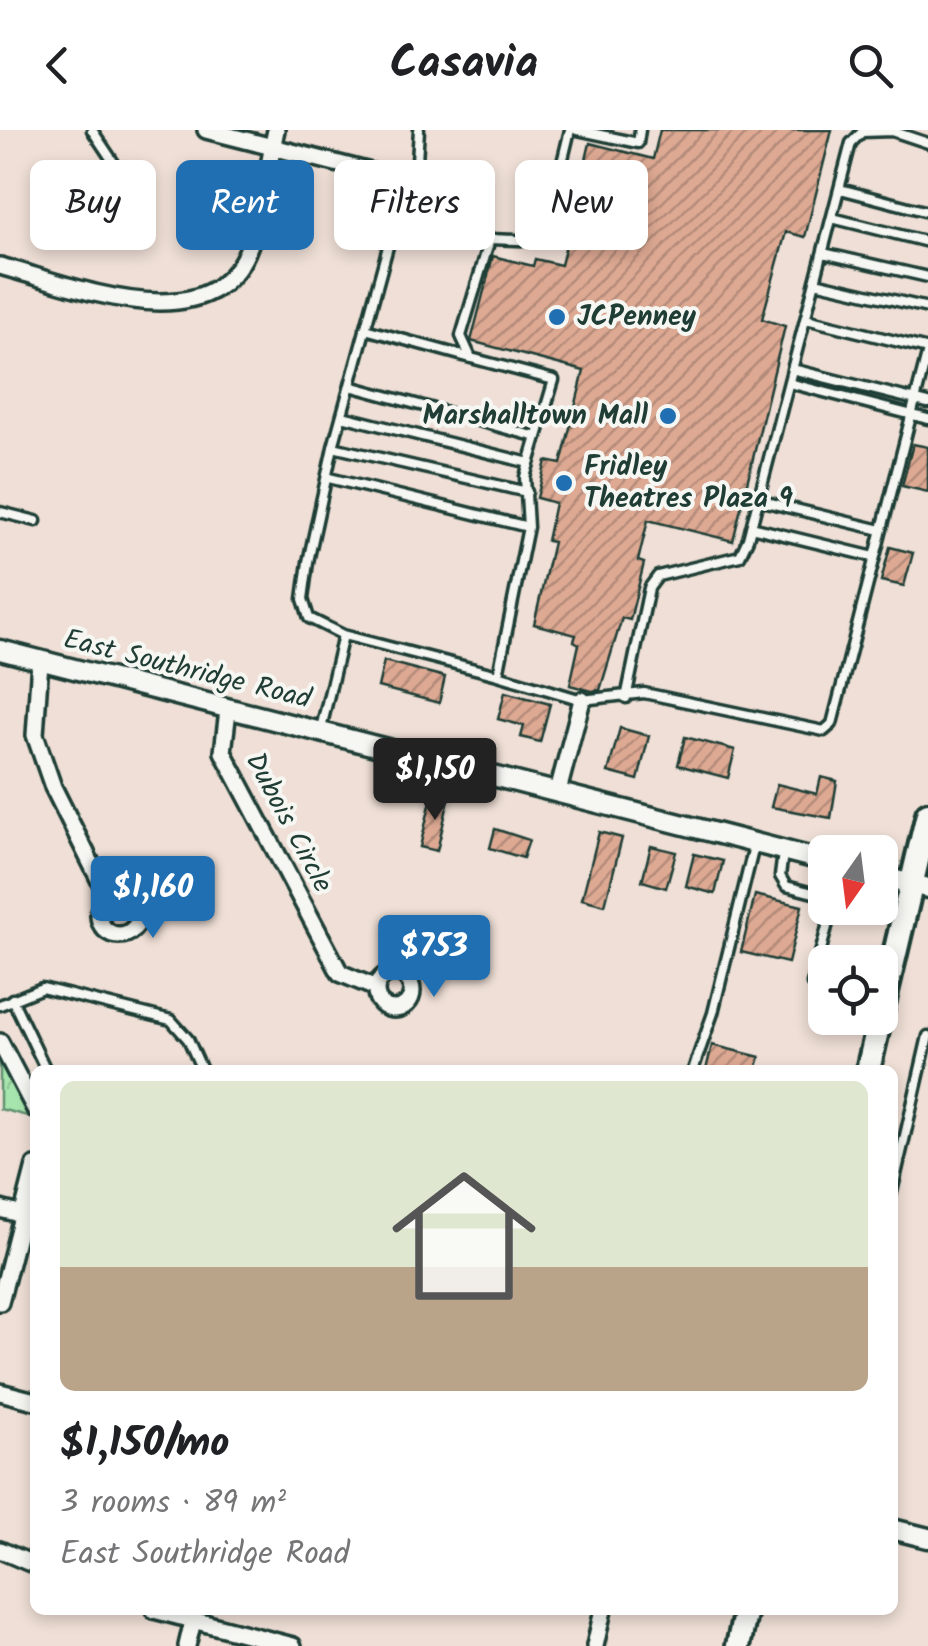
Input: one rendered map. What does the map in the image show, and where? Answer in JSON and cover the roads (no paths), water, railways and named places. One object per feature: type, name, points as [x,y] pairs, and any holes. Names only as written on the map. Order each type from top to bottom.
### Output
[{"type":"main road","points":[[898,957],[919,886],[928,814]]},
{"type":"main road","points":[[869,1065],[876,1035]]},
{"type":"main road","points":[[738,1646],[745,1615]]},
{"type":"street","points":[[206,130],[334,163]]},
{"type":"street","points":[[0,266],[140,303],[180,302],[211,292],[232,273],[250,246],[276,130]]},
{"type":"street","name":"East Southridge Road","points":[[0,650],[808,857]]},
{"type":"street","points":[[40,661],[35,735],[53,787],[108,898]]},
{"type":"street","points":[[558,791],[582,700]]},
{"type":"street","name":"Dubois Circle","points":[[228,710],[222,752],[340,973],[376,988]]},
{"type":"street","points":[[0,1042],[30,1099]]},
{"type":"street","points":[[0,1209],[28,1216],[0,1302]]},
{"type":"street","points":[[0,1392],[30,1400]]},
{"type":"street","points":[[898,1530],[928,1538]]},
{"type":"street","points":[[0,1550],[30,1563]]},
{"type":"street","points":[[174,1615],[293,1646]]},
{"type":"street","points":[[595,1646],[602,1615]]},
{"type":"street","points":[[187,1646],[193,1620]]},
{"type":"lane","points":[[92,130],[112,160]]},
{"type":"lane","points":[[417,160],[418,130]]},
{"type":"lane","points":[[472,358],[461,336],[490,240],[543,242],[573,130],[638,143],[640,130]]},
{"type":"lane","points":[[626,698],[648,588],[658,576],[740,556],[751,528],[851,143],[862,131],[892,131],[928,143]]},
{"type":"lane","points":[[840,189],[928,212]]},
{"type":"lane","points":[[832,218],[928,242]]},
{"type":"lane","points":[[387,250],[334,447],[302,599],[309,618],[343,635],[582,700],[644,693],[824,730],[832,724],[928,350],[806,319]]},
{"type":"lane","points":[[822,253],[928,277]]},
{"type":"lane","points":[[814,282],[928,308]]},
{"type":"lane","points":[[365,329],[554,380],[529,463],[528,527],[498,675]]},
{"type":"lane","points":[[792,369],[928,403]]},
{"type":"lane","points":[[789,382],[928,419]]},
{"type":"lane","points":[[350,386],[536,438]]},
{"type":"lane","points":[[342,416],[529,463]]},
{"type":"lane","points":[[334,447],[527,492]]},
{"type":"lane","points":[[329,478],[528,527]]},
{"type":"lane","points":[[758,500],[881,530]]},
{"type":"lane","points":[[0,512],[36,521]]},
{"type":"lane","points":[[751,528],[874,557]]},
{"type":"lane","points":[[320,732],[343,635]]},
{"type":"lane","points":[[696,1065],[754,842]]},
{"type":"lane","points":[[783,850],[780,876],[786,886],[808,892]]},
{"type":"lane","points":[[0,1005],[42,988],[171,1020],[188,1039],[200,1065]]},
{"type":"lane","points":[[12,999],[44,1065]]},
{"type":"lane","points":[[898,1170],[924,1075],[928,1036]]},
{"type":"place","name":"JCPenney","points":[[557,317]]},
{"type":"place","name":"Marshalltown Mall","points":[[668,416]]},
{"type":"place","name":"Fridley Theatres Plaza 9","points":[[564,483]]}]
